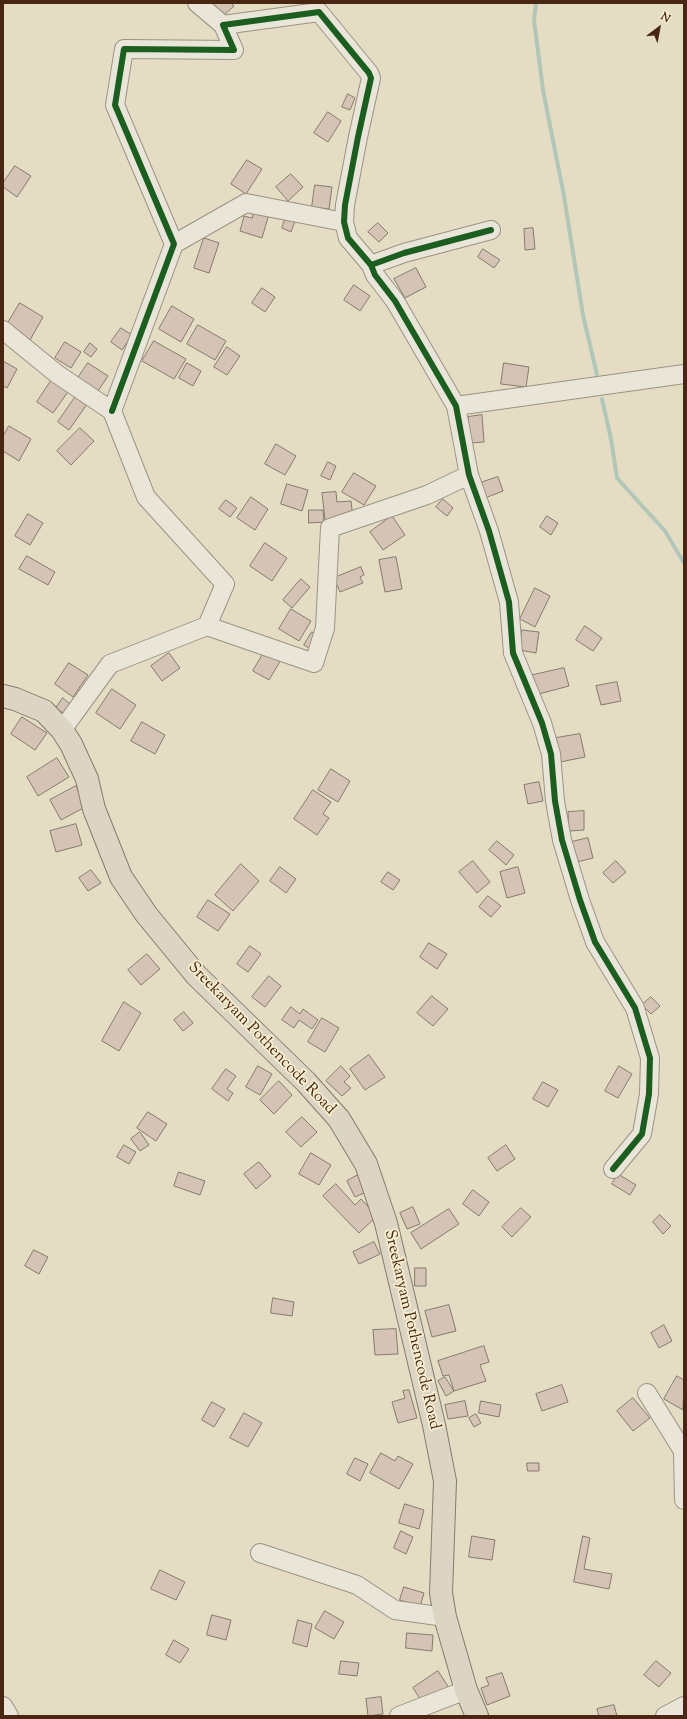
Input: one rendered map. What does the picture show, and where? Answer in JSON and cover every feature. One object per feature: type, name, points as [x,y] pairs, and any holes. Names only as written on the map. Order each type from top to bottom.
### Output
[{"type":"main road","name":"Sreekaryam Pothencode Road","points":[[3,696],[15,699],[44,711],[62,730],[72,744],[87,779],[94,809],[121,877],[146,914],[196,975],[306,1082],[339,1120],[366,1164],[386,1223],[434,1425],[445,1481],[441,1593],[445,1617],[466,1690],[477,1716]]},
{"type":"street","points":[[174,244],[116,105],[124,49],[234,50],[223,25],[197,3]]},
{"type":"street","points":[[223,25],[319,12],[369,73],[371,78],[345,205],[344,222],[348,238],[371,265],[375,275],[395,301],[456,406],[469,475],[489,531],[510,602],[513,653],[542,723],[552,754],[555,801],[562,840],[580,900],[595,942],[635,1008],[650,1058],[649,1094],[642,1134],[613,1170]]},
{"type":"street","points":[[112,411],[174,244],[246,203],[344,222]]},
{"type":"street","points":[[371,265],[404,253],[491,230]]},
{"type":"street","points":[[3,330],[57,374],[112,411],[146,497],[225,584],[207,626]]},
{"type":"street","points":[[456,406],[684,374]]},
{"type":"street","points":[[62,730],[110,664],[207,626],[314,663],[324,628],[330,528],[428,495],[469,475]]},
{"type":"street","points":[[647,1393],[683,1451],[684,1500]]},
{"type":"street","points":[[260,1554],[357,1586],[395,1610],[445,1617]]},
{"type":"street","points":[[399,1716],[466,1690]]},
{"type":"street","points":[[3,1706],[9,1716]]},
{"type":"street","points":[[665,1716],[684,1706]]},
{"type":"building","points":[[211,3],[231,3],[234,6],[223,16]]},
{"type":"building","points":[[348,94],[355,98],[350,110],[342,107]]},
{"type":"building","points":[[328,112],[341,121],[328,142],[314,133]]},
{"type":"building","points":[[247,160],[262,169],[246,194],[231,184]]},
{"type":"building","points":[[15,166],[31,176],[17,197],[3,187],[3,183]]},
{"type":"building","points":[[291,174],[303,187],[288,201],[276,187]]},
{"type":"building","points":[[315,185],[332,187],[329,209],[312,207]]},
{"type":"building","points":[[254,209],[269,214],[262,238],[240,231],[244,216],[252,218]]},
{"type":"building","points":[[286,217],[295,221],[291,232],[282,228]]},
{"type":"building","points":[[378,223],[388,233],[379,242],[368,232]]},
{"type":"building","points":[[533,228],[535,249],[525,250],[524,229]]},
{"type":"building","points":[[204,238],[219,243],[209,273],[194,268]]},
{"type":"building","points":[[483,249],[500,260],[494,268],[478,257]]},
{"type":"building","points":[[416,268],[426,287],[405,298],[394,279]]},
{"type":"building","points":[[354,285],[370,296],[360,311],[344,300]]},
{"type":"building","points":[[262,288],[275,297],[265,312],[252,303]]},
{"type":"building","points":[[20,303],[43,317],[30,340],[6,326]]},
{"type":"building","points":[[172,306],[194,319],[181,342],[159,329]]},
{"type":"building","points":[[198,325],[226,341],[215,360],[187,344]]},
{"type":"building","points":[[121,328],[132,335],[122,350],[111,342]]},
{"type":"building","points":[[154,341],[186,359],[174,379],[142,361]]},
{"type":"building","points":[[65,342],[81,352],[71,368],[55,358]]},
{"type":"building","points":[[90,343],[97,349],[91,357],[84,352]]},
{"type":"building","points":[[227,347],[240,356],[227,375],[214,367]]},
{"type":"building","points":[[3,361],[17,369],[7,388],[3,386]]},
{"type":"building","points":[[88,363],[108,376],[98,391],[78,378]]},
{"type":"building","points":[[187,363],[201,371],[193,386],[179,378]]},
{"type":"building","points":[[504,363],[529,367],[526,387],[501,384]]},
{"type":"building","points":[[53,378],[70,389],[53,413],[37,402]]},
{"type":"building","points":[[76,396],[87,404],[69,430],[58,422]]},
{"type":"building","points":[[482,415],[484,442],[470,443],[468,417]]},
{"type":"building","points":[[9,426],[31,439],[19,461],[3,451],[3,437]]},
{"type":"building","points":[[80,428],[94,441],[71,465],[57,451]]},
{"type":"building","points":[[276,444],[296,456],[285,475],[265,464]]},
{"type":"building","points":[[328,462],[336,466],[330,480],[321,476]]},
{"type":"building","points":[[354,473],[376,486],[364,505],[342,492]]},
{"type":"building","points":[[498,477],[503,491],[485,498],[480,483]]},
{"type":"building","points":[[287,484],[308,490],[302,511],[281,504]]},
{"type":"building","points":[[336,492],[337,502],[351,501],[353,518],[325,520],[322,493]]},
{"type":"building","points":[[251,497],[268,509],[255,530],[237,518]]},
{"type":"building","points":[[443,499],[453,508],[447,516],[436,507]]},
{"type":"building","points":[[226,500],[237,508],[230,517],[219,509]]},
{"type":"building","points":[[309,510],[323,510],[324,522],[309,523]]},
{"type":"building","points":[[28,514],[43,523],[30,545],[15,536]]},
{"type":"building","points":[[392,516],[405,535],[383,550],[370,532]]},
{"type":"building","points":[[547,516],[558,523],[551,535],[540,527]]},
{"type":"building","points":[[265,543],[287,558],[272,581],[250,566]]},
{"type":"building","points":[[27,556],[55,572],[48,585],[19,569]]},
{"type":"building","points":[[396,557],[402,589],[385,592],[379,560]]},
{"type":"building","points":[[361,567],[364,575],[360,577],[363,583],[340,592],[334,578]]},
{"type":"building","points":[[301,579],[310,587],[292,608],[283,600]]},
{"type":"building","points":[[535,588],[550,596],[535,627],[520,619]]},
{"type":"building","points":[[291,609],[311,621],[299,641],[279,629]]},
{"type":"building","points":[[585,626],[602,638],[593,651],[576,640]]},
{"type":"building","points":[[522,630],[539,632],[536,653],[519,650]]},
{"type":"building","points":[[312,632],[320,637],[312,650],[304,645]]},
{"type":"building","points":[[266,649],[282,658],[269,680],[253,671]]},
{"type":"building","points":[[169,653],[180,668],[162,681],[151,666]]},
{"type":"building","points":[[69,663],[88,675],[73,697],[55,684]]},
{"type":"building","points":[[564,668],[569,686],[535,695],[529,676]]},
{"type":"building","points":[[617,682],[621,701],[601,705],[596,686]]},
{"type":"building","points":[[112,689],[136,705],[120,729],[96,713]]},
{"type":"building","points":[[63,698],[71,705],[64,714],[56,708]]},
{"type":"building","points":[[22,717],[47,733],[35,750],[11,734]]},
{"type":"building","points":[[142,722],[165,735],[155,754],[131,741]]},
{"type":"building","points":[[580,734],[585,757],[560,762],[556,738]]},
{"type":"building","points":[[57,758],[69,777],[38,796],[27,777]]},
{"type":"building","points":[[331,769],[350,781],[338,802],[318,790]]},
{"type":"building","points":[[539,782],[543,801],[528,804],[524,785]]},
{"type":"building","points":[[76,786],[87,806],[61,820],[50,800]]},
{"type":"building","points":[[313,790],[331,802],[323,814],[329,818],[317,835],[294,819]]},
{"type":"building","points":[[584,811],[584,830],[569,831],[568,812]]},
{"type":"building","points":[[76,824],[82,845],[56,852],[50,831]]},
{"type":"building","points":[[588,838],[593,858],[577,862],[572,842]]},
{"type":"building","points":[[497,841],[514,855],[506,865],[489,850]]},
{"type":"building","points":[[473,861],[490,882],[477,893],[459,872]]},
{"type":"building","points":[[616,861],[626,872],[613,883],[603,873]]},
{"type":"building","points":[[241,864],[259,881],[233,911],[215,895]]},
{"type":"building","points":[[280,867],[296,879],[286,893],[270,881]]},
{"type":"building","points":[[518,867],[525,893],[507,898],[500,872]]},
{"type":"building","points":[[91,870],[101,883],[88,891],[79,878]]},
{"type":"building","points":[[388,872],[400,880],[393,890],[381,882]]},
{"type":"building","points":[[488,896],[501,906],[491,917],[479,907]]},
{"type":"building","points":[[208,900],[230,914],[218,931],[197,917]]},
{"type":"building","points":[[429,943],[447,954],[437,969],[420,957]]},
{"type":"building","points":[[250,946],[261,954],[248,972],[237,964]]},
{"type":"building","points":[[147,954],[160,969],[141,985],[128,970]]},
{"type":"building","points":[[269,976],[281,986],[265,1007],[252,997]]},
{"type":"building","points":[[432,996],[448,1009],[433,1026],[417,1013]]},
{"type":"building","points":[[651,997],[660,1006],[651,1014],[642,1005]]},
{"type":"building","points":[[124,1002],[141,1013],[119,1051],[102,1041]]},
{"type":"building","points":[[291,1007],[300,1014],[303,1009],[318,1020],[312,1029],[299,1020],[294,1028],[282,1020]]},
{"type":"building","points":[[184,1012],[193,1023],[183,1031],[174,1020]]},
{"type":"building","points":[[322,1018],[339,1028],[325,1052],[308,1042]]},
{"type":"building","points":[[369,1055],[385,1077],[365,1090],[350,1069]]},
{"type":"building","points":[[258,1066],[272,1074],[260,1095],[246,1087]]},
{"type":"building","points":[[341,1066],[350,1076],[344,1082],[351,1088],[342,1096],[326,1081]]},
{"type":"building","points":[[619,1066],[632,1074],[618,1098],[605,1091]]},
{"type":"building","points":[[226,1069],[236,1076],[227,1089],[233,1093],[228,1101],[212,1089]]},
{"type":"building","points":[[279,1081],[292,1095],[274,1114],[260,1100]]},
{"type":"building","points":[[543,1082],[558,1090],[548,1107],[533,1099]]},
{"type":"building","points":[[148,1112],[167,1124],[156,1141],[137,1128]]},
{"type":"building","points":[[302,1117],[317,1132],[301,1147],[286,1132]]},
{"type":"building","points":[[140,1132],[149,1145],[140,1151],[131,1139]]},
{"type":"building","points":[[124,1145],[136,1152],[129,1164],[117,1157]]},
{"type":"building","points":[[506,1145],[515,1159],[497,1171],[488,1158]]},
{"type":"building","points":[[311,1153],[331,1165],[319,1185],[299,1174]]},
{"type":"building","points":[[259,1162],[271,1176],[256,1189],[244,1174]]},
{"type":"building","points":[[179,1172],[205,1181],[200,1195],[174,1186]]},
{"type":"building","points":[[618,1174],[636,1185],[630,1195],[612,1184]]},
{"type":"building","points":[[358,1175],[366,1192],[355,1197],[347,1181]]},
{"type":"building","points":[[336,1184],[355,1205],[361,1199],[377,1216],[359,1233],[323,1196]]},
{"type":"building","points":[[473,1190],[489,1202],[479,1216],[463,1204]]},
{"type":"building","points":[[413,1207],[420,1224],[407,1229],[400,1213]]},
{"type":"building","points":[[521,1208],[531,1217],[512,1237],[502,1227]]},
{"type":"building","points":[[449,1209],[459,1224],[421,1249],[411,1233]]},
{"type":"building","points":[[660,1215],[671,1226],[663,1234],[653,1222]]},
{"type":"building","points":[[374,1242],[380,1254],[359,1264],[353,1252]]},
{"type":"building","points":[[34,1250],[48,1257],[39,1274],[25,1266]]},
{"type":"building","points":[[415,1268],[426,1268],[426,1286],[415,1286]]},
{"type":"building","points":[[273,1298],[294,1302],[292,1316],[271,1313]]},
{"type":"building","points":[[449,1305],[456,1331],[432,1337],[425,1311]]},
{"type":"building","points":[[664,1325],[672,1341],[659,1348],[651,1333]]},
{"type":"building","points":[[396,1329],[398,1354],[375,1355],[373,1330]]},
{"type":"building","points":[[484,1346],[489,1362],[480,1365],[486,1381],[454,1391],[449,1375],[443,1376],[438,1361]]},
{"type":"building","points":[[677,1376],[684,1380],[683,1410],[664,1399]]},
{"type":"building","points":[[445,1377],[454,1391],[446,1396],[438,1381]]},
{"type":"building","points":[[562,1385],[568,1402],[542,1411],[536,1394]]},
{"type":"building","points":[[409,1390],[417,1418],[398,1423],[392,1402],[405,1398],[403,1391]]},
{"type":"building","points":[[633,1398],[650,1418],[633,1431],[617,1411]]},
{"type":"building","points":[[465,1401],[468,1416],[448,1419],[445,1405]]},
{"type":"building","points":[[481,1401],[501,1405],[499,1417],[479,1413]]},
{"type":"building","points":[[212,1402],[225,1409],[214,1427],[202,1420]]},
{"type":"building","points":[[244,1413],[262,1423],[248,1447],[230,1438]]},
{"type":"building","points":[[476,1414],[481,1423],[474,1427],[469,1418]]},
{"type":"building","points":[[381,1453],[395,1461],[398,1456],[413,1464],[399,1489],[370,1473]]},
{"type":"building","points":[[355,1458],[368,1464],[360,1481],[347,1474]]},
{"type":"building","points":[[527,1463],[539,1463],[539,1471],[528,1471]]},
{"type":"building","points":[[405,1504],[424,1510],[419,1529],[399,1523]]},
{"type":"building","points":[[401,1531],[413,1537],[406,1554],[394,1548]]},
{"type":"building","points":[[472,1536],[495,1540],[492,1560],[469,1557]]},
{"type":"building","points":[[583,1536],[590,1538],[584,1569],[612,1574],[609,1589],[574,1582]]},
{"type":"building","points":[[160,1570],[185,1582],[176,1600],[151,1589]]},
{"type":"building","points":[[404,1587],[424,1593],[420,1607],[400,1600]]},
{"type":"building","points":[[325,1611],[344,1622],[334,1639],[315,1628]]},
{"type":"building","points":[[212,1615],[231,1620],[226,1640],[207,1635]]},
{"type":"building","points":[[298,1620],[312,1624],[307,1647],[293,1643]]},
{"type":"building","points":[[407,1633],[433,1635],[432,1651],[406,1648]]},
{"type":"building","points":[[174,1640],[189,1649],[180,1663],[166,1655]]},
{"type":"building","points":[[341,1661],[359,1663],[357,1676],[339,1674]]},
{"type":"building","points":[[656,1661],[671,1673],[659,1687],[644,1675]]},
{"type":"building","points":[[438,1671],[449,1688],[424,1705],[413,1688]]},
{"type":"building","points":[[502,1673],[510,1696],[487,1705],[481,1688],[489,1685],[486,1678]]},
{"type":"building","points":[[381,1697],[383,1714],[368,1716],[366,1699]]},
{"type":"building","points":[[614,1705],[617,1716],[599,1716],[597,1709]]},
{"type":"waterway","points":[[536,3],[534,20],[543,90],[564,196],[583,315],[597,375]]},
{"type":"waterway","points":[[602,399],[611,439],[617,478],[665,531],[684,563]]},
{"type":"cycle path","points":[[112,411],[174,244],[115,105],[124,49],[234,50],[223,25],[319,12],[369,73],[371,78],[345,205],[344,222],[348,238],[371,265]]},
{"type":"cycle path","points":[[491,230],[404,253],[371,265],[375,275],[395,301],[456,406],[469,475],[489,531],[509,602],[513,653],[542,723],[551,754],[555,801],[562,840],[580,900],[595,942],[635,1008],[650,1058],[649,1094],[642,1134],[613,1169]]}]
